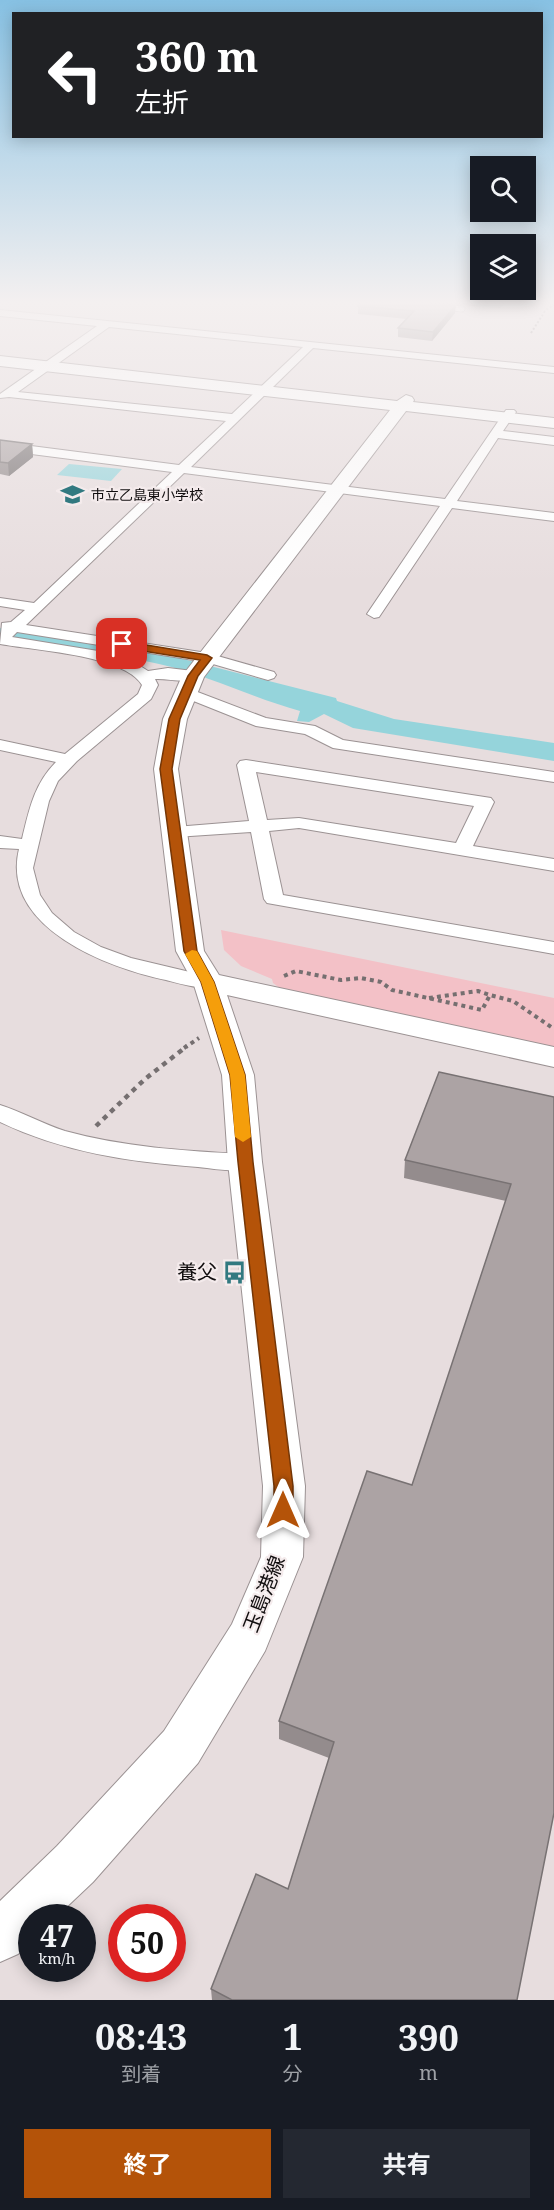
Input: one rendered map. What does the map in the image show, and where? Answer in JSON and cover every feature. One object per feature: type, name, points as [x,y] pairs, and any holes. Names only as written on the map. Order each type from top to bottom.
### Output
[{"type":"street","points":[[258,395],[37,608],[7,626],[0,639],[113,659],[132,666],[145,676],[150,685],[145,696],[69,760],[49,781],[39,804],[24,866],[28,887],[37,906],[54,925],[99,954],[174,977],[208,982],[554,1057]]},
{"type":"street","points":[[333,395],[508,415],[554,423]]},
{"type":"street","points":[[4,397],[234,418]]},
{"type":"street","name":"玉島港線","points":[[0,1936],[75,1864],[181,1747],[249,1637],[282,1557],[284,1486],[245,1162],[238,1075],[208,982],[190,951],[166,769],[175,719],[196,676],[404,403]]},
{"type":"street","points":[[508,415],[554,417]]},
{"type":"street","points":[[374,614],[508,415]]},
{"type":"street","points":[[494,434],[554,441]]},
{"type":"street","points":[[0,446],[554,517]]},
{"type":"street","points":[[0,602],[37,608]]},
{"type":"street","points":[[7,626],[196,676],[262,722],[309,730],[339,744],[554,777]]},
{"type":"street","points":[[145,676],[168,673],[196,676],[268,675]]},
{"type":"street","points":[[0,745],[69,760]]},
{"type":"street","points":[[462,850],[485,802],[246,765],[274,899],[554,948]]},
{"type":"street","points":[[175,832],[299,823],[554,865]]},
{"type":"street","points":[[0,842],[30,845]]},
{"type":"street","points":[[0,1113],[78,1144],[205,1160],[245,1162]]},
{"type":"path","points":[[282,977],[296,971],[340,980],[361,978],[381,982],[392,990],[482,1010],[490,995]]},
{"type":"path","points":[[428,999],[478,991],[513,1001],[554,1029]]},
{"type":"path","points":[[78,1144],[126,1095],[183,1048],[223,1023]]},
{"type":"shaded area","points":[[221,930],[554,998],[554,1050],[281,989],[273,983],[272,979],[241,966],[224,950]]},
{"type":"water","points":[[69,464],[122,469],[111,481],[57,475]]},
{"type":"water","points":[[0,628],[171,656],[336,698],[337,701],[394,719],[554,743],[554,761],[353,728],[324,714],[309,722],[297,721],[300,711],[195,674],[139,660],[0,636]]},
{"type":"building","points":[[0,440],[32,444],[8,463],[0,462]]},
{"type":"building","points":[[439,1072],[554,1097],[554,1813],[517,2000],[232,2000],[211,1989],[256,1874],[288,1889],[334,1742],[279,1721],[367,1471],[412,1485],[511,1184],[405,1160]]},
{"type":"slow traffic","points":[[192,954],[208,982],[238,1075],[243,1137]]},
{"type":"place","name":"市立乙島東小学校","points":[[73,495]]},
{"type":"place","name":"養父","points":[[235,1272]]},
{"type":"route","points":[[122,644],[207,658],[193,676],[188,693],[175,719],[166,769],[190,951],[208,982],[238,1075],[245,1162],[284,1486],[283,1510]]}]
